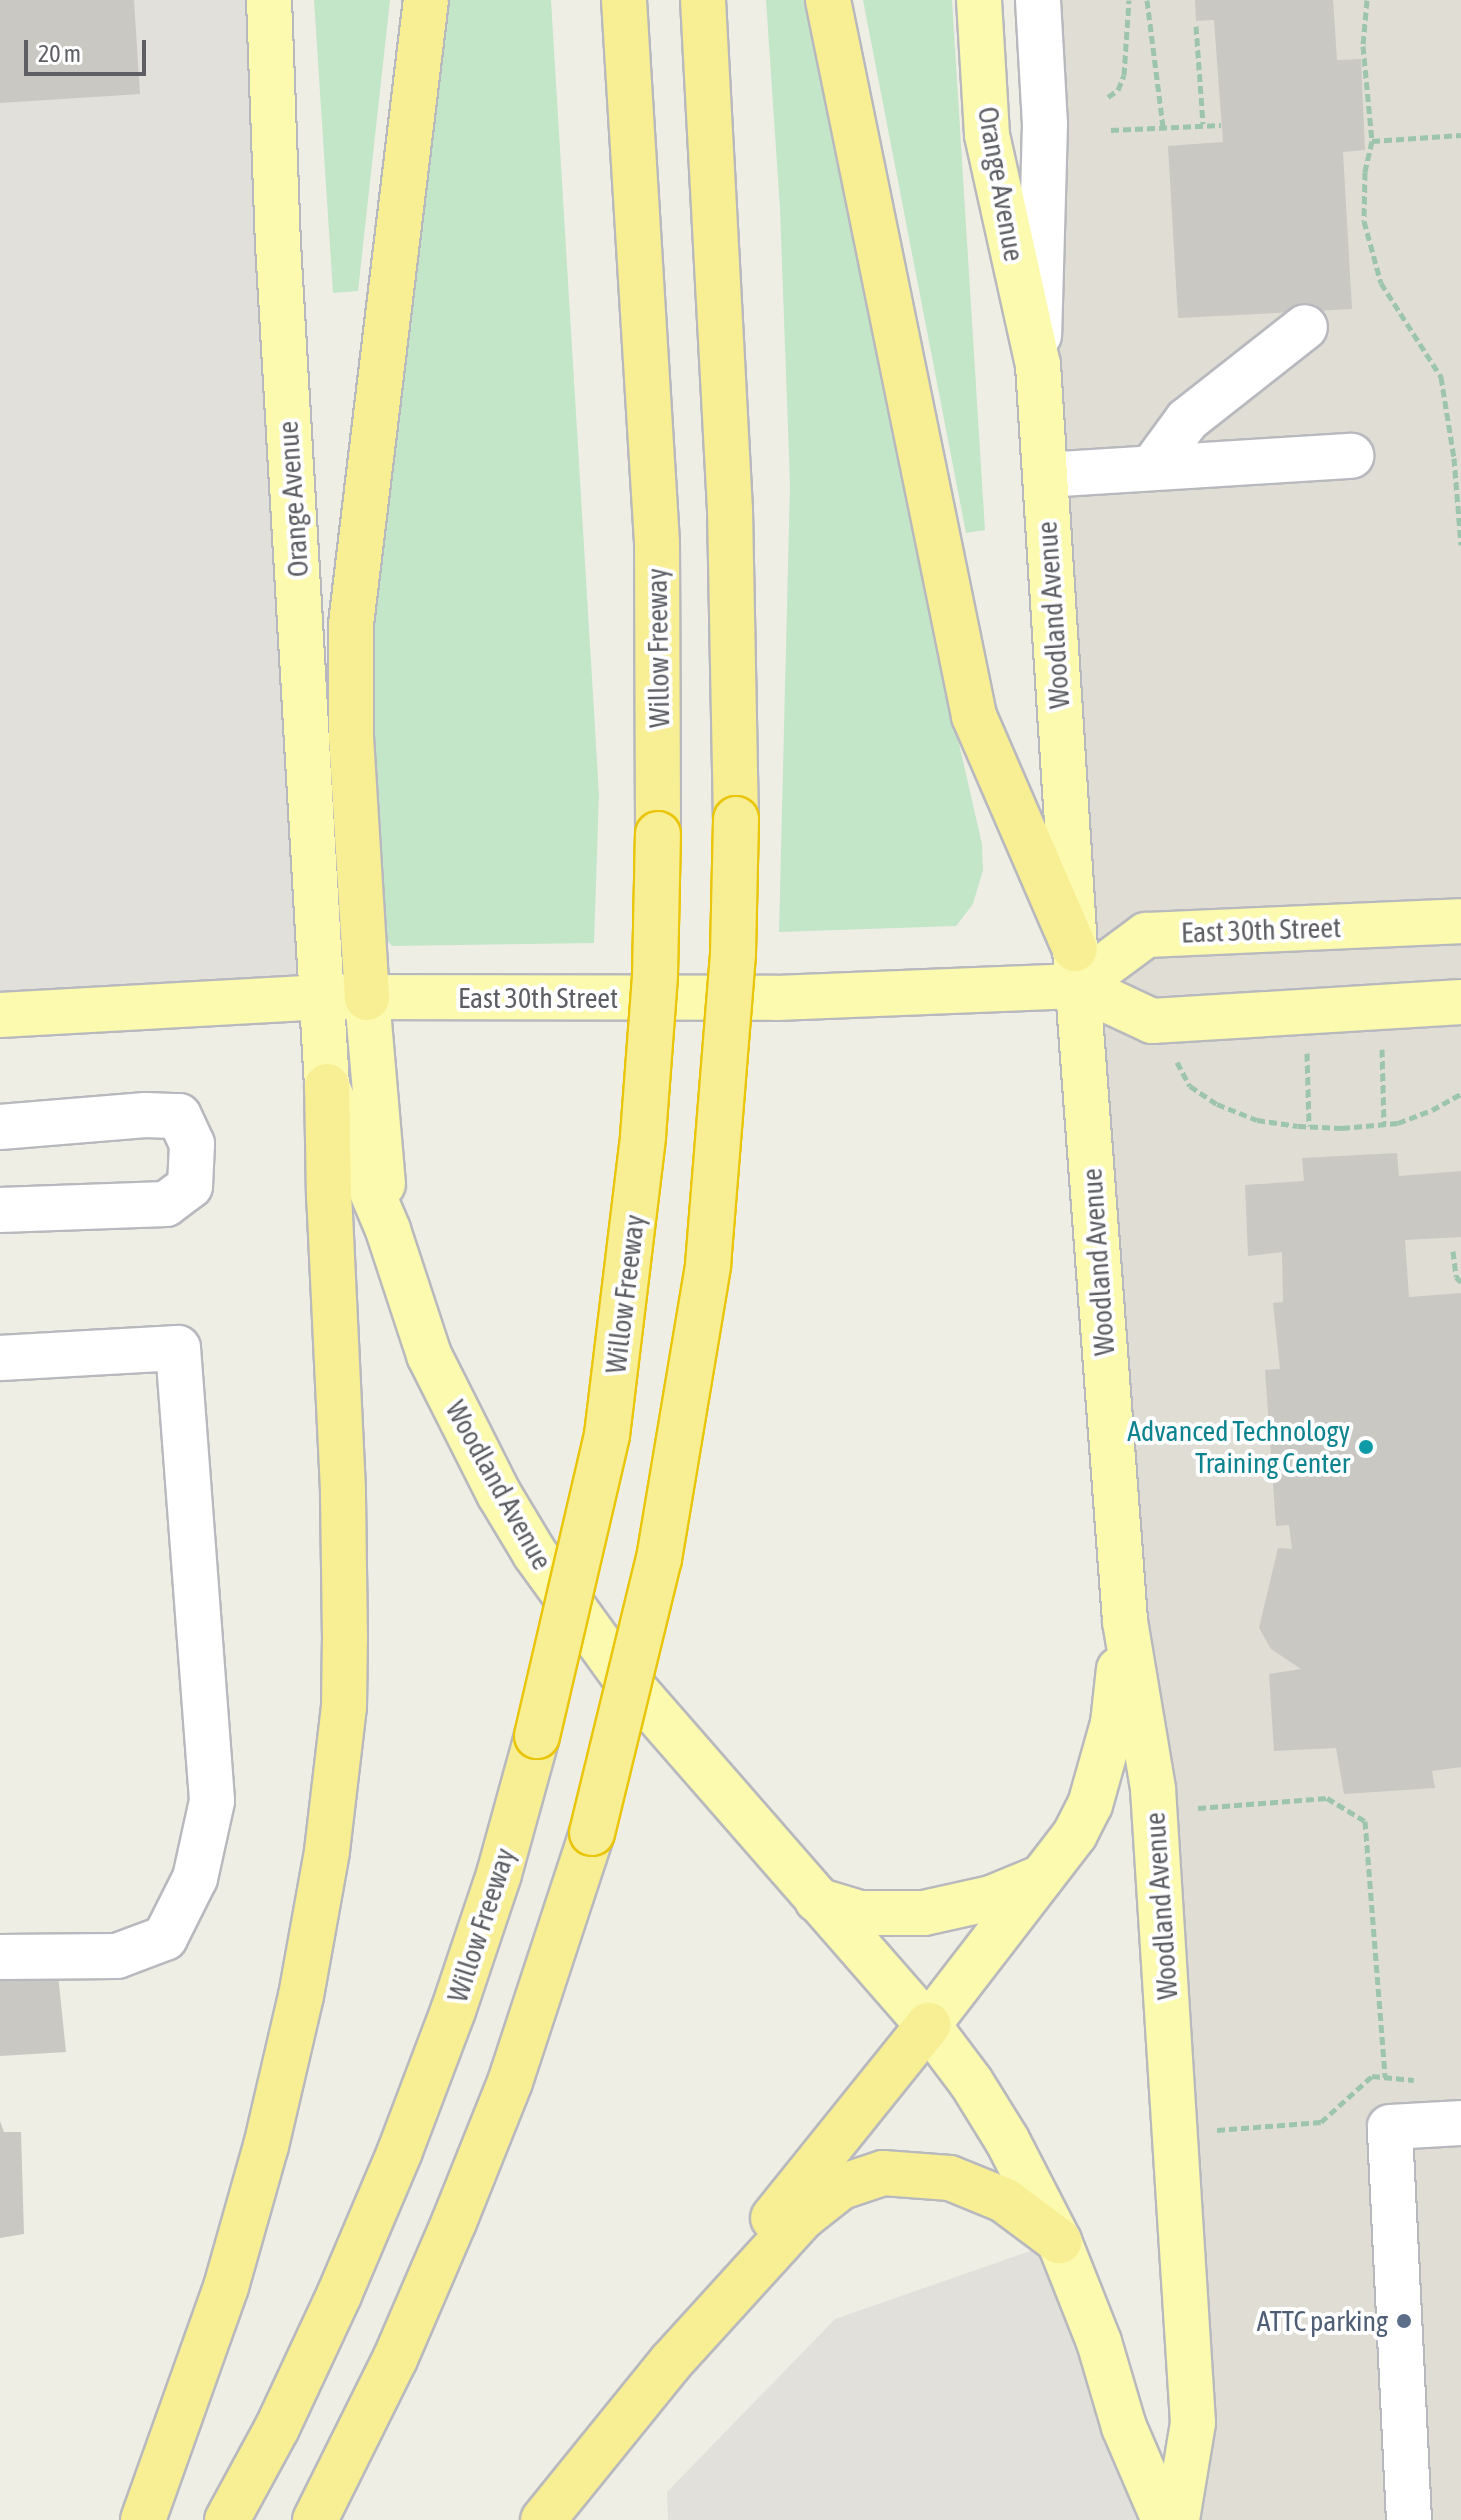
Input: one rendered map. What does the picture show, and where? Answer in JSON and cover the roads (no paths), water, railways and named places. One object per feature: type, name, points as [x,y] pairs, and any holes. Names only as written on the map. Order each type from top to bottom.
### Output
[{"type":"highway","points":[[367,998],[351,737],[351,624],[426,0]]},
{"type":"highway","name":"Willow Freeway","points":[[227,2520],[308,2362],[400,2151],[453,2011],[499,1874],[537,1736],[577,1578],[613,1391],[643,1136],[655,975],[658,834],[657,543],[624,0]]},
{"type":"highway","points":[[315,2520],[395,2359],[460,2208],[510,2082],[592,1833],[659,1559],[708,1265],[733,953],[736,819],[730,510],[703,0]]},
{"type":"highway","points":[[828,0],[974,716],[1076,968]]},
{"type":"highway","points":[[143,2520],[226,2287],[266,2146],[313,1938],[331,1823],[344,1707],[345,1639],[327,1086]]},
{"type":"highway","points":[[670,2363],[764,2229],[928,2025]]},
{"type":"highway","points":[[543,2520],[670,2363],[803,2217],[841,2187],[863,2177],[905,2173],[950,2178],[1004,2200],[1059,2241]]},
{"type":"main road","name":"Orange Avenue","points":[[269,0],[283,335],[323,997]]},
{"type":"main road","name":"Orange Avenue","points":[[979,0],[987,135],[1038,365]]},
{"type":"main road","name":"Woodland Avenue","points":[[1038,365],[1076,968],[1125,1621],[1153,1789],[1193,2423],[1177,2520]]},
{"type":"main road","name":"East 30th Street","points":[[0,1015],[323,997],[776,998],[1076,968],[1146,935],[1461,921]]},
{"type":"main road","name":"East 30th Street","points":[[1076,968],[1152,1021],[1461,1002]]},
{"type":"main road","name":"Woodland Avenue","points":[[323,997],[327,1086],[388,1230],[429,1355],[460,1422],[535,1554],[624,1677],[928,2025],[971,2082],[1007,2140],[1059,2241],[1099,2342],[1124,2427],[1164,2520]]},
{"type":"main road","points":[[367,998],[388,1230]]},
{"type":"main road","points":[[928,2025],[1075,1834],[1090,1805],[1102,1772],[1113,1723],[1125,1621]]},
{"type":"main road","points":[[817,1900],[860,1913],[924,1913],[991,1898],[1042,1877]]},
{"type":"street","name":"Woodland Avenue","points":[[1038,0],[1045,124],[1038,365]]},
{"type":"street","points":[[1154,465],[1187,420],[1305,327]]},
{"type":"street","points":[[1045,475],[1154,465],[1351,456]]},
{"type":"street","points":[[0,1127],[146,1115],[179,1116],[192,1144],[190,1186],[166,1204],[0,1210]]},
{"type":"street","points":[[0,1358],[178,1348],[212,1801],[195,1878],[165,1938],[117,1956],[0,1957]]},
{"type":"street","points":[[1409,2520],[1390,2127],[1461,2123]]},
{"type":"place","name":"Advanced Technology Training Center","points":[[1366,1447]]},
{"type":"place","name":"ATTC parking","points":[[1404,2321]]}]
